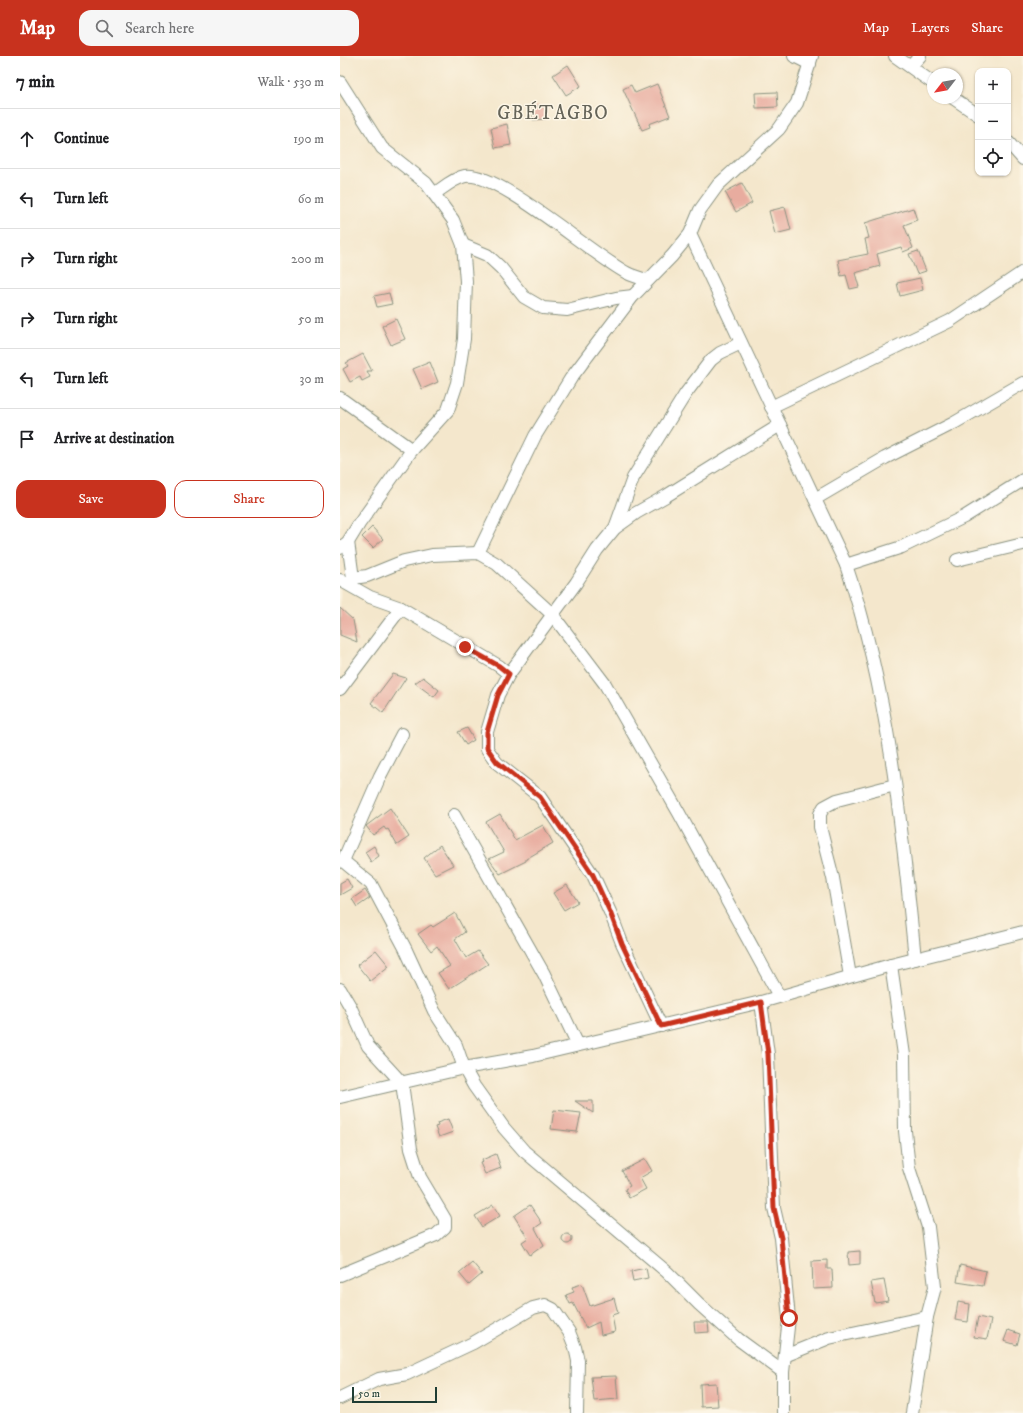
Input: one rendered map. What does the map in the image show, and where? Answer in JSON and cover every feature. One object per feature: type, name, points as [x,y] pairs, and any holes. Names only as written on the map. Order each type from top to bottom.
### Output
[{"type":"street","points":[[478,553],[536,436],[571,378],[633,296],[672,256],[690,234],[700,210],[718,185],[779,129],[797,103],[811,60],[794,56]]},
{"type":"street","points":[[895,56],[927,78]]},
{"type":"street","points":[[911,66],[920,56]]},
{"type":"street","points":[[340,82],[382,148],[426,183],[453,220],[464,246],[466,281],[464,339],[457,383],[448,410],[412,450],[344,545],[353,583]]},
{"type":"street","points":[[962,104],[975,113]]},
{"type":"street","points":[[1011,145],[1023,158]]},
{"type":"street","points":[[434,194],[451,182],[465,176],[480,177],[496,184],[523,201],[626,272],[647,280]]},
{"type":"street","points":[[690,234],[846,565],[861,609],[881,694],[903,835],[915,959]]},
{"type":"street","points":[[464,246],[487,255],[501,268],[524,297],[543,308],[567,310],[616,298],[633,296]]},
{"type":"street","points":[[771,406],[950,321],[1023,272]]},
{"type":"street","points":[[615,528],[633,478],[686,393],[711,360],[720,352],[741,343]]},
{"type":"street","points":[[815,499],[886,458],[954,423],[1023,383]]},
{"type":"street","points":[[340,398],[412,450]]},
{"type":"street","points":[[661,1026],[622,944],[610,912],[593,875],[540,797],[497,762],[487,748],[487,732],[496,702],[509,674],[576,583],[597,550],[615,528],[636,513],[780,425]]},
{"type":"street","points":[[846,565],[902,547],[964,517],[1023,480]]},
{"type":"street","points":[[957,560],[1023,544]]},
{"type":"street","points":[[353,583],[404,560],[432,555],[478,553],[496,564],[552,614],[605,684],[679,813],[779,996]]},
{"type":"street","points":[[340,580],[353,583],[370,597],[401,608],[499,666],[509,674]]},
{"type":"street","points":[[340,689],[401,608]]},
{"type":"street","points":[[402,734],[380,776],[341,862],[371,884],[405,948],[434,1012],[449,1031],[456,1045],[464,1068],[474,1086],[504,1128],[524,1152],[667,1272],[699,1304],[738,1339],[783,1372]]},
{"type":"street","points":[[850,976],[837,899],[820,827],[820,814],[824,808],[837,800],[895,785]]},
{"type":"street","points":[[454,815],[544,974],[578,1045]]},
{"type":"street","points":[[340,1097],[464,1068],[495,1064],[761,1002],[850,976],[1023,932]]},
{"type":"street","points":[[892,965],[904,1055],[905,1131],[909,1168],[928,1227],[935,1287],[927,1317],[912,1413]]},
{"type":"street","points":[[340,989],[350,1006],[368,1046],[402,1083],[411,1149],[420,1177],[445,1219],[445,1227],[436,1235],[340,1275]]},
{"type":"street","points":[[761,1002],[768,1054],[774,1208],[781,1238],[789,1318],[787,1355],[783,1372],[783,1413]]},
{"type":"street","points":[[340,1398],[379,1379],[407,1374],[473,1343],[533,1308],[545,1305],[553,1309],[569,1332],[575,1347],[578,1361],[577,1413]]},
{"type":"street","points":[[787,1355],[830,1338],[927,1317]]},
{"type":"building","points":[[568,65],[581,86],[566,95],[553,75]]},
{"type":"building","points":[[657,84],[670,116],[649,124],[650,127],[642,130],[623,89],[631,85],[635,93]]},
{"type":"building","points":[[777,92],[778,107],[756,108],[755,93]]},
{"type":"building","points":[[532,106],[545,106],[546,119],[533,120]]},
{"type":"building","points":[[507,124],[511,145],[495,148],[491,128]]},
{"type":"building","points":[[742,183],[752,203],[736,212],[725,192]]},
{"type":"building","points":[[785,207],[791,230],[775,234],[769,211]]},
{"type":"building","points":[[913,208],[917,220],[904,225],[913,248],[903,252],[901,247],[877,254],[880,266],[855,273],[859,287],[850,289],[846,275],[841,276],[838,260],[868,254],[865,239],[869,238],[865,223]]},
{"type":"building","points":[[918,251],[926,271],[917,274],[909,254]]},
{"type":"building","points":[[920,278],[923,290],[900,296],[897,283]]},
{"type":"building","points":[[389,293],[392,304],[377,307],[374,296]]},
{"type":"building","points":[[396,319],[405,339],[391,345],[382,326]]},
{"type":"building","points":[[363,354],[372,371],[367,371],[370,377],[362,381],[360,377],[350,382],[343,369],[348,366],[346,363]]},
{"type":"building","points":[[430,362],[438,382],[422,389],[413,369]]},
{"type":"building","points":[[372,527],[383,539],[373,548],[362,537]]},
{"type":"building","points":[[340,608],[353,620],[357,642],[340,635]]},
{"type":"building","points":[[393,674],[406,678],[383,713],[371,703]]},
{"type":"building","points":[[423,677],[439,690],[434,697],[415,683]]},
{"type":"building","points":[[467,728],[474,740],[466,745],[458,732]]},
{"type":"building","points":[[390,808],[409,837],[397,845],[388,829],[386,830],[384,827],[373,835],[366,826]]},
{"type":"building","points":[[500,814],[515,840],[543,825],[553,843],[526,859],[526,861],[500,874],[489,859],[504,852],[486,822]]},
{"type":"building","points":[[440,845],[453,865],[435,874],[424,858]]},
{"type":"building","points":[[374,846],[379,856],[371,862],[365,852]]},
{"type":"building","points":[[347,879],[352,888],[340,895],[340,883]]},
{"type":"building","points":[[567,885],[578,902],[564,910],[553,893]]},
{"type":"building","points":[[365,890],[370,898],[357,907],[352,899]]},
{"type":"building","points":[[455,913],[465,932],[455,939],[466,958],[478,951],[488,964],[449,989],[438,973],[450,966],[437,946],[431,951],[418,934],[431,925],[433,927]]},
{"type":"building","points":[[376,950],[389,966],[370,981],[357,965]]},
{"type":"building","points":[[575,1101],[593,1101],[593,1113]]},
{"type":"building","points":[[554,1110],[581,1113],[577,1132],[551,1129]]},
{"type":"building","points":[[448,1119],[453,1132],[439,1137],[435,1127],[438,1126],[437,1123]]},
{"type":"building","points":[[496,1154],[501,1168],[485,1174],[480,1163],[483,1162],[482,1160]]},
{"type":"building","points":[[645,1159],[652,1171],[640,1178],[646,1189],[629,1198],[625,1189],[630,1186],[622,1171]]},
{"type":"building","points":[[493,1205],[500,1216],[482,1227],[475,1216]]},
{"type":"building","points":[[530,1205],[542,1223],[535,1228],[544,1245],[530,1255],[522,1242],[528,1238],[514,1216]]},
{"type":"building","points":[[565,1234],[569,1234],[571,1235],[571,1243],[565,1244],[562,1241],[562,1237]]},
{"type":"building","points":[[860,1251],[860,1264],[849,1265],[848,1252]]},
{"type":"building","points":[[827,1260],[827,1269],[832,1269],[833,1288],[813,1289],[812,1261]]},
{"type":"building","points":[[472,1262],[482,1274],[469,1285],[459,1273]]},
{"type":"building","points":[[960,1265],[986,1271],[983,1286],[957,1282]]},
{"type":"building","points":[[646,1268],[648,1278],[633,1281],[631,1271]]},
{"type":"building","points":[[884,1280],[888,1301],[875,1303],[871,1282]]},
{"type":"building","points":[[582,1284],[590,1306],[614,1298],[618,1313],[612,1315],[615,1332],[601,1335],[599,1322],[586,1328],[573,1303],[570,1304],[566,1295],[574,1292],[572,1287]]},
{"type":"building","points":[[958,1302],[970,1304],[968,1322],[955,1320]]},
{"type":"building","points":[[978,1317],[991,1320],[987,1339],[974,1337]]},
{"type":"building","points":[[694,1322],[708,1322],[709,1332],[695,1333]]},
{"type":"building","points":[[1008,1330],[1020,1334],[1017,1345],[1004,1341]]},
{"type":"building","points":[[616,1376],[618,1399],[594,1401],[591,1377]]},
{"type":"building","points":[[716,1383],[718,1406],[701,1407],[700,1384]]},
{"type":"district","name":"GBÉTAGBO","points":[[553,112]]},
{"type":"route","points":[[465,647],[499,666],[509,674],[498,695],[487,732],[487,748],[497,762],[517,780],[530,788],[540,797],[593,875],[610,912],[622,944],[661,1026],[761,1002],[768,1054],[774,1208],[781,1238],[789,1318]]}]
